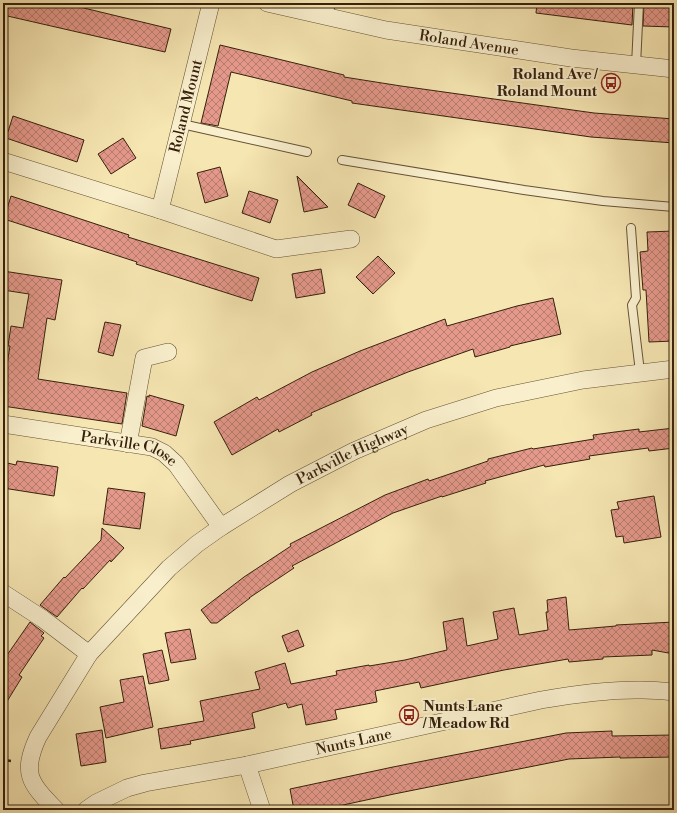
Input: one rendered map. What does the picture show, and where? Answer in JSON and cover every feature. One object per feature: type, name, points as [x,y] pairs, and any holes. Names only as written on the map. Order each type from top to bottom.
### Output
[{"type":"street","name":"Roland Mount","points":[[160,210],[211,3]]},
{"type":"street","name":"Roland Avenue","points":[[267,3],[330,10],[386,30],[571,58],[674,69]]},
{"type":"street","points":[[3,161],[160,210],[276,249],[351,239]]},
{"type":"street","points":[[128,444],[144,358],[168,352]]},
{"type":"street","name":"Parkville Highway","points":[[56,810],[38,791],[30,775],[28,762],[38,736],[89,654],[169,568],[197,544],[221,527],[290,484],[354,451],[426,420],[496,398],[583,380],[674,369]]},
{"type":"street","name":"Parkville Close","points":[[3,424],[152,447],[164,452],[176,464],[221,527]]},
{"type":"street","points":[[3,593],[43,619],[89,654]]},
{"type":"street","name":"Nunts Lane","points":[[86,810],[96,803],[127,788],[247,765],[542,700],[576,694],[643,690],[674,692]]},
{"type":"street","points":[[247,765],[262,810]]},
{"type":"lane","points":[[636,65],[639,3]]},
{"type":"lane","points":[[182,124],[307,152]]},
{"type":"lane","points":[[342,160],[524,190],[603,201],[674,207]]},
{"type":"lane","points":[[630,228],[636,298],[632,305],[640,372]]},
{"type":"building","points":[[3,3],[63,3],[171,29],[165,52],[3,15]]},
{"type":"building","points":[[537,3],[633,3],[632,25],[536,13]]},
{"type":"building","points":[[644,3],[674,3],[674,27],[643,26]]},
{"type":"building","points":[[220,45],[344,75],[344,77],[594,113],[674,119],[674,143],[591,137],[352,103],[352,101],[231,72],[218,126],[201,123]]},
{"type":"building","points":[[13,116],[84,140],[77,162],[6,138]]},
{"type":"building","points":[[123,138],[136,158],[111,174],[98,154]]},
{"type":"building","points":[[220,167],[228,196],[205,203],[197,173]]},
{"type":"building","points":[[297,176],[328,207],[304,212]]},
{"type":"building","points":[[358,183],[385,196],[375,218],[348,205]]},
{"type":"building","points":[[249,191],[278,200],[270,223],[242,213]]},
{"type":"building","points":[[11,196],[129,235],[128,237],[259,278],[252,301],[136,264],[137,262],[4,219]]},
{"type":"building","points":[[674,231],[674,341],[649,342],[646,290],[643,290],[640,252],[648,251],[647,232]]},
{"type":"building","points":[[378,256],[395,273],[373,294],[356,277]]},
{"type":"building","points":[[321,269],[325,293],[296,298],[292,274]]},
{"type":"building","points":[[3,271],[62,280],[55,320],[47,318],[38,379],[127,393],[122,424],[3,406],[3,389],[10,346],[8,346],[11,326],[23,328],[29,294],[3,290]]},
{"type":"building","points":[[553,298],[561,334],[510,346],[475,357],[473,349],[408,372],[311,413],[312,415],[279,432],[278,429],[232,455],[214,422],[257,397],[259,400],[312,372],[360,351],[445,319],[447,326],[517,306]]},
{"type":"building","points":[[105,322],[121,325],[113,356],[98,352]]},
{"type":"building","points":[[149,395],[184,405],[176,436],[142,426],[147,396],[149,397]]},
{"type":"building","points":[[674,428],[674,448],[649,451],[648,448],[589,456],[590,459],[545,467],[544,465],[485,481],[486,483],[393,513],[292,566],[294,568],[249,598],[217,623],[211,623],[201,610],[244,577],[291,546],[290,544],[385,495],[428,479],[429,481],[488,461],[488,459],[532,448],[594,439],[593,435],[639,429],[639,432]]},
{"type":"building","points":[[17,461],[58,467],[54,496],[3,488],[3,462],[16,465]]},
{"type":"building","points":[[108,488],[145,493],[140,529],[103,524]]},
{"type":"building","points":[[654,496],[661,537],[624,543],[623,536],[616,537],[611,510],[619,509],[617,502]]},
{"type":"building","points":[[102,528],[124,548],[111,562],[110,560],[83,589],[82,588],[57,617],[40,605],[64,577],[65,578],[101,540]]},
{"type":"building","points":[[566,597],[569,630],[616,625],[674,622],[674,654],[652,650],[652,655],[603,657],[603,659],[569,662],[568,659],[504,670],[421,688],[419,682],[375,691],[377,702],[335,710],[337,719],[306,725],[302,704],[288,708],[286,703],[252,713],[255,728],[190,741],[191,744],[161,749],[158,729],[204,721],[200,701],[260,689],[255,672],[285,663],[291,684],[337,675],[336,671],[405,660],[447,650],[443,622],[463,618],[467,646],[498,639],[493,612],[514,608],[519,635],[548,630],[546,612],[548,612],[547,600]]},
{"type":"building","points":[[30,622],[44,633],[41,636],[44,638],[19,675],[22,677],[3,708],[3,661]]},
{"type":"building","points":[[190,629],[196,659],[171,663],[165,633]]},
{"type":"building","points":[[298,630],[304,646],[288,652],[282,636]]},
{"type":"building","points":[[162,650],[169,680],[149,684],[143,654]]},
{"type":"building","points":[[143,676],[153,727],[106,738],[100,707],[124,702],[120,680]]},
{"type":"building","points":[[102,730],[106,762],[81,766],[76,734]]},
{"type":"building","points":[[612,731],[612,736],[674,735],[674,757],[569,759],[320,810],[294,810],[290,789],[566,733]]},
{"type":"place","name":"Roland Ave / Roland Mount","points":[[611,83]]},
{"type":"place","name":"Nunts Lane / Meadow Rd","points":[[409,715]]}]
